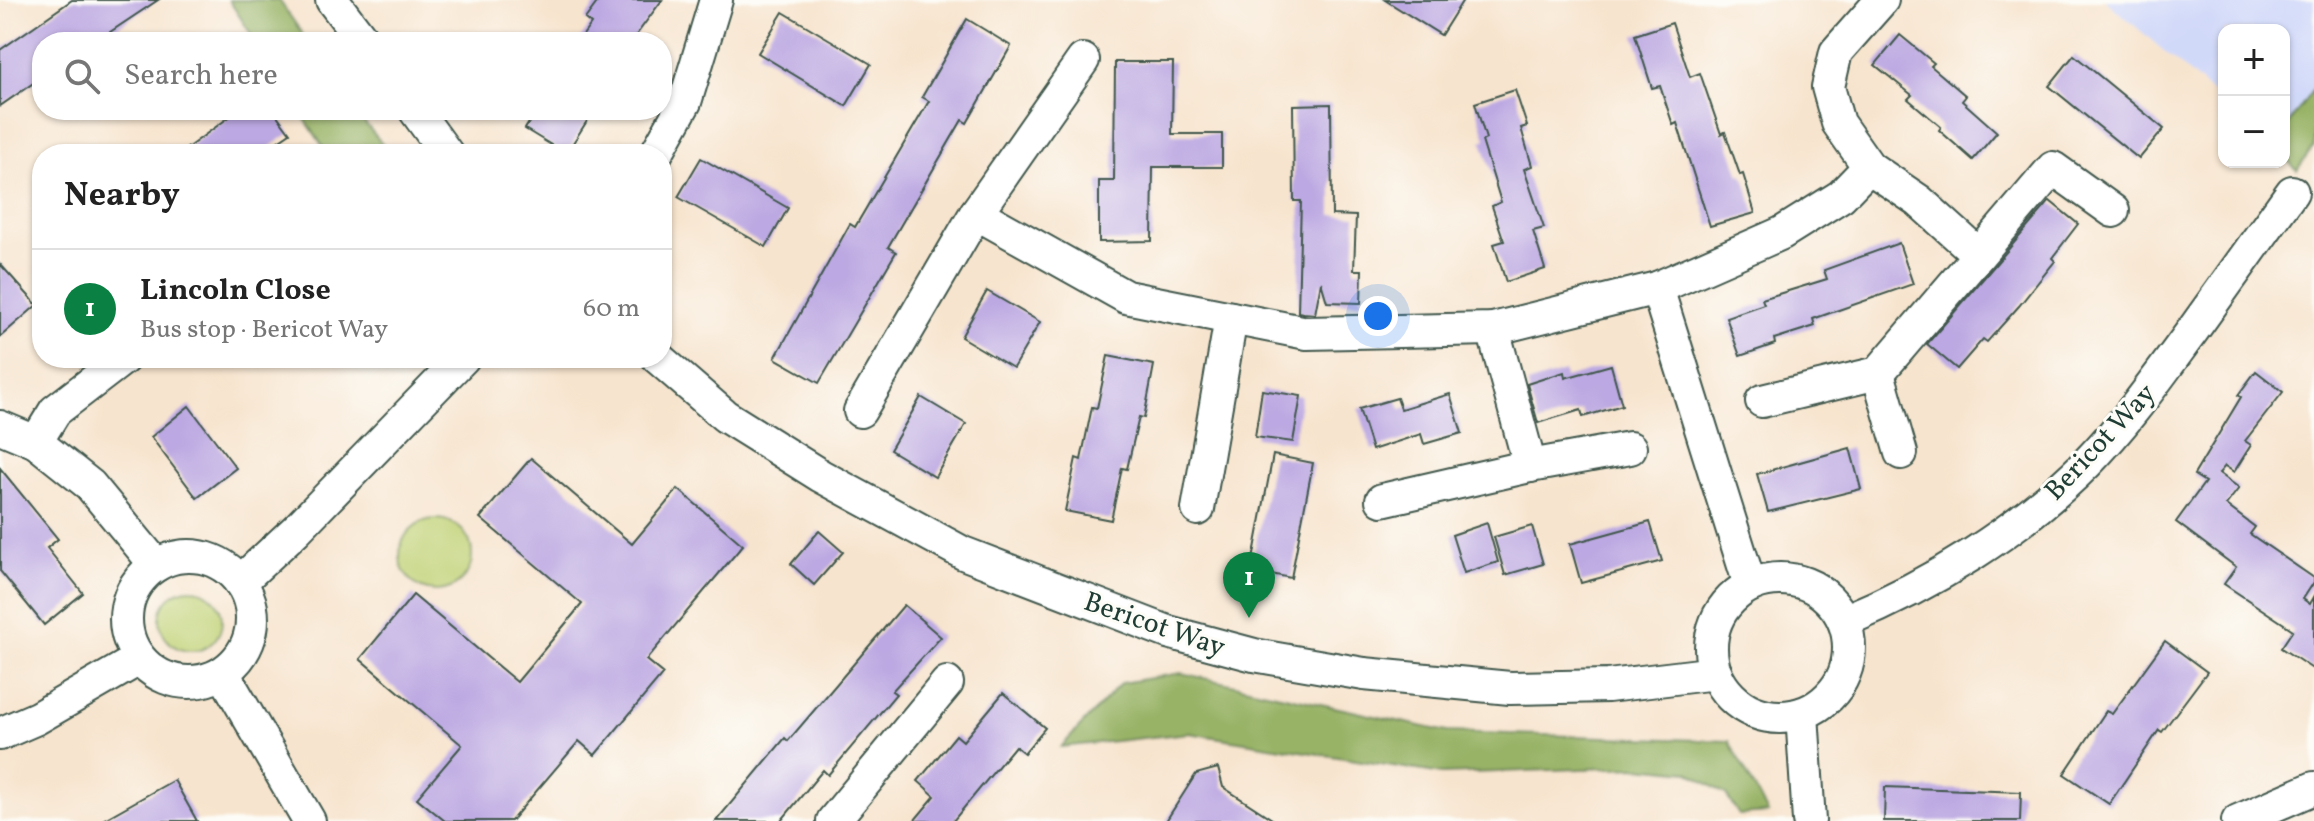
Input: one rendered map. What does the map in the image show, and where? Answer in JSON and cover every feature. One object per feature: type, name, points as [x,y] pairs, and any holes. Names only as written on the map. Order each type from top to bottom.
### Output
[{"type":"street","points":[[332,0],[356,32]]},
{"type":"street","points":[[662,144],[685,102],[716,0]]},
{"type":"street","points":[[1882,0],[1836,52],[1828,87],[1838,123],[1869,167],[1919,201],[1978,254]]},
{"type":"street","points":[[860,411],[976,213],[1083,60]]},
{"type":"street","points":[[422,120],[440,144]]},
{"type":"street","points":[[976,213],[1126,297],[1307,333],[1493,329],[1657,288],[1782,233],[1841,196],[1869,167]]},
{"type":"street","points":[[1762,401],[1878,373],[2053,168],[2113,211]]},
{"type":"street","name":"Bericot Way","points":[[1844,621],[1922,583],[1989,544],[2039,506],[2086,463],[2136,409],[2292,192]]},
{"type":"street","points":[[1657,288],[1750,585]]},
{"type":"street","points":[[1198,509],[1231,318]]},
{"type":"street","points":[[1493,329],[1530,466]]},
{"type":"street","points":[[36,442],[55,411],[111,368]]},
{"type":"street","points":[[240,582],[306,520],[453,368]]},
{"type":"street","name":"Bericot Way","points":[[670,368],[725,416],[821,476],[963,553],[1168,632],[1254,655],[1364,674],[1510,688],[1608,686],[1716,673]]},
{"type":"street","points":[[1878,373],[1901,453]]},
{"type":"street","points":[[0,427],[36,442],[90,485],[156,565]]},
{"type":"street","points":[[1382,500],[1530,466],[1630,448]]},
{"type":"street","points":[[182,557],[210,560],[240,582],[249,600],[252,621],[248,641],[238,659],[223,673],[197,682],[169,680],[153,672],[139,659],[129,640],[125,619],[129,598],[140,579],[156,565],[182,557]]},
{"type":"street","points":[[1772,579],[1794,579],[1815,588],[1832,602],[1844,621],[1849,643],[1847,666],[1838,687],[1823,703],[1802,714],[1782,717],[1760,715],[1742,706],[1726,691],[1716,673],[1711,652],[1712,632],[1733,596],[1750,585],[1772,579]]},
{"type":"street","points":[[0,734],[37,718],[139,659]]},
{"type":"street","points":[[223,673],[309,821]]},
{"type":"street","points":[[833,821],[947,683]]},
{"type":"street","points":[[1802,714],[1809,821]]},
{"type":"street","points":[[2238,821],[2314,788]]},
{"type":"shaded area","points":[[2105,0],[2314,0],[2314,92],[2290,123],[2290,24],[2218,24],[2218,98]]},
{"type":"green space","points":[[229,0],[279,0],[301,32],[250,32]]},
{"type":"green space","points":[[2314,88],[2314,146],[2297,170],[2290,163],[2290,122]]},
{"type":"green space","points":[[306,120],[362,120],[383,144],[321,144]]},
{"type":"green space","points":[[436,519],[456,525],[466,535],[472,555],[466,575],[456,585],[436,591],[416,585],[406,575],[400,555],[406,535],[416,525]]},
{"type":"green space","points":[[191,589],[203,591],[213,598],[220,608],[220,632],[213,642],[203,649],[191,651],[179,649],[169,642],[162,632],[160,620],[162,608],[169,598],[179,591]]},
{"type":"green space","points":[[1181,673],[1447,732],[1729,741],[1768,813],[1739,815],[1726,795],[1689,772],[1639,767],[1442,774],[1189,733],[1061,747],[1121,683]]},
{"type":"building","points":[[72,0],[158,0],[110,32],[32,32],[32,84],[0,106],[0,50]]},
{"type":"building","points":[[599,0],[662,0],[638,32],[585,32],[591,24],[585,19]]},
{"type":"building","points":[[1385,0],[1463,0],[1441,35]]},
{"type":"building","points":[[783,12],[871,64],[846,106],[758,53]]},
{"type":"building","points":[[967,19],[1011,46],[967,123],[962,120],[888,247],[896,252],[819,383],[775,358],[850,224],[855,227],[929,101],[922,97]]},
{"type":"building","points":[[1672,23],[1690,77],[1700,73],[1721,134],[1725,132],[1740,175],[1743,174],[1755,213],[1710,226],[1677,123],[1673,125],[1660,86],[1652,88],[1635,35]]},
{"type":"building","points":[[1900,35],[1934,63],[1931,66],[1966,96],[1962,101],[1997,132],[1973,160],[1908,99],[1912,95],[1875,65]]},
{"type":"building","points":[[2074,55],[2164,129],[2139,159],[2049,86]]},
{"type":"building","points":[[1115,62],[1173,62],[1172,134],[1222,134],[1222,167],[1153,167],[1152,241],[1099,242],[1099,181],[1114,181]]},
{"type":"building","points":[[1515,90],[1527,126],[1521,128],[1532,166],[1524,169],[1544,228],[1533,231],[1545,269],[1506,282],[1494,244],[1504,241],[1492,206],[1501,202],[1482,141],[1486,139],[1475,103]]},
{"type":"building","points":[[1331,104],[1332,215],[1356,216],[1354,270],[1362,270],[1361,303],[1327,302],[1321,282],[1315,314],[1303,313],[1298,312],[1301,201],[1294,201],[1293,105]]},
{"type":"building","points":[[225,120],[280,120],[290,133],[274,144],[193,144]]},
{"type":"building","points":[[531,120],[588,120],[572,144],[550,144],[525,129]]},
{"type":"building","points":[[701,158],[788,208],[766,247],[678,197]]},
{"type":"building","points":[[2050,201],[2078,224],[2052,258],[2055,261],[2019,306],[1987,342],[1983,339],[1957,369],[1927,344]]},
{"type":"building","points":[[1899,243],[1913,284],[1813,319],[1815,326],[1774,339],[1775,344],[1740,356],[1726,317],[1764,304],[1762,299],[1827,279],[1824,270]]},
{"type":"building","points":[[0,264],[32,299],[32,309],[0,337]]},
{"type":"building","points":[[987,291],[1040,322],[1013,368],[961,337]]},
{"type":"building","points":[[1108,356],[1154,365],[1144,418],[1139,417],[1127,469],[1122,468],[1111,520],[1065,511],[1076,458],[1081,460],[1092,407],[1097,408]]},
{"type":"building","points":[[1611,365],[1622,405],[1583,417],[1581,410],[1538,423],[1527,384],[1564,372],[1565,378]]},
{"type":"building","points":[[2256,371],[2283,392],[2245,441],[2251,445],[2234,472],[2225,466],[2219,473],[2239,488],[2226,505],[2255,527],[2250,534],[2314,578],[2303,599],[2310,604],[2314,597],[2314,670],[2281,648],[2293,630],[2224,584],[2236,567],[2176,522],[2205,482],[2194,475],[2241,397],[2238,395]]},
{"type":"building","points":[[1262,390],[1301,396],[1293,442],[1255,437]]},
{"type":"building","points":[[1450,394],[1462,433],[1424,444],[1421,434],[1372,450],[1359,409],[1397,398],[1401,409]]},
{"type":"building","points":[[921,397],[966,424],[935,477],[890,450]]},
{"type":"building","points":[[189,406],[236,468],[197,498],[151,437]]},
{"type":"building","points":[[1850,448],[1861,489],[1768,512],[1757,474]]},
{"type":"building","points":[[1273,455],[1313,463],[1291,578],[1251,570]]},
{"type":"building","points":[[531,458],[632,544],[678,489],[743,545],[646,660],[663,674],[595,755],[579,741],[511,821],[445,821],[417,798],[462,745],[360,659],[413,595],[517,682],[582,604],[480,518]]},
{"type":"building","points":[[0,468],[58,539],[47,548],[83,593],[44,625],[0,571]]},
{"type":"building","points":[[1650,522],[1662,561],[1581,583],[1570,544]]},
{"type":"building","points":[[1487,523],[1498,562],[1464,573],[1452,535]]},
{"type":"building","points":[[1532,526],[1543,564],[1505,575],[1494,537]]},
{"type":"building","points":[[819,531],[843,552],[814,585],[791,564]]},
{"type":"building","points":[[904,605],[941,637],[892,691],[896,694],[828,775],[823,770],[781,821],[716,821],[785,738],[788,741]]},
{"type":"building","points":[[2165,641],[2207,672],[2162,732],[2159,730],[2109,804],[2064,774],[2106,711],[2112,714]]},
{"type":"building","points":[[1003,693],[1045,728],[1024,753],[1015,746],[953,821],[914,821],[935,796],[918,781],[956,735],[963,741]]},
{"type":"building","points":[[1218,768],[1223,787],[1275,821],[1166,821],[1196,774]]},
{"type":"building","points":[[174,780],[197,821],[101,821]]},
{"type":"building","points":[[1885,787],[2021,792],[2020,821],[1884,821]]},
{"type":"place","name":"Lincoln Close","points":[[1249,618]]}]
